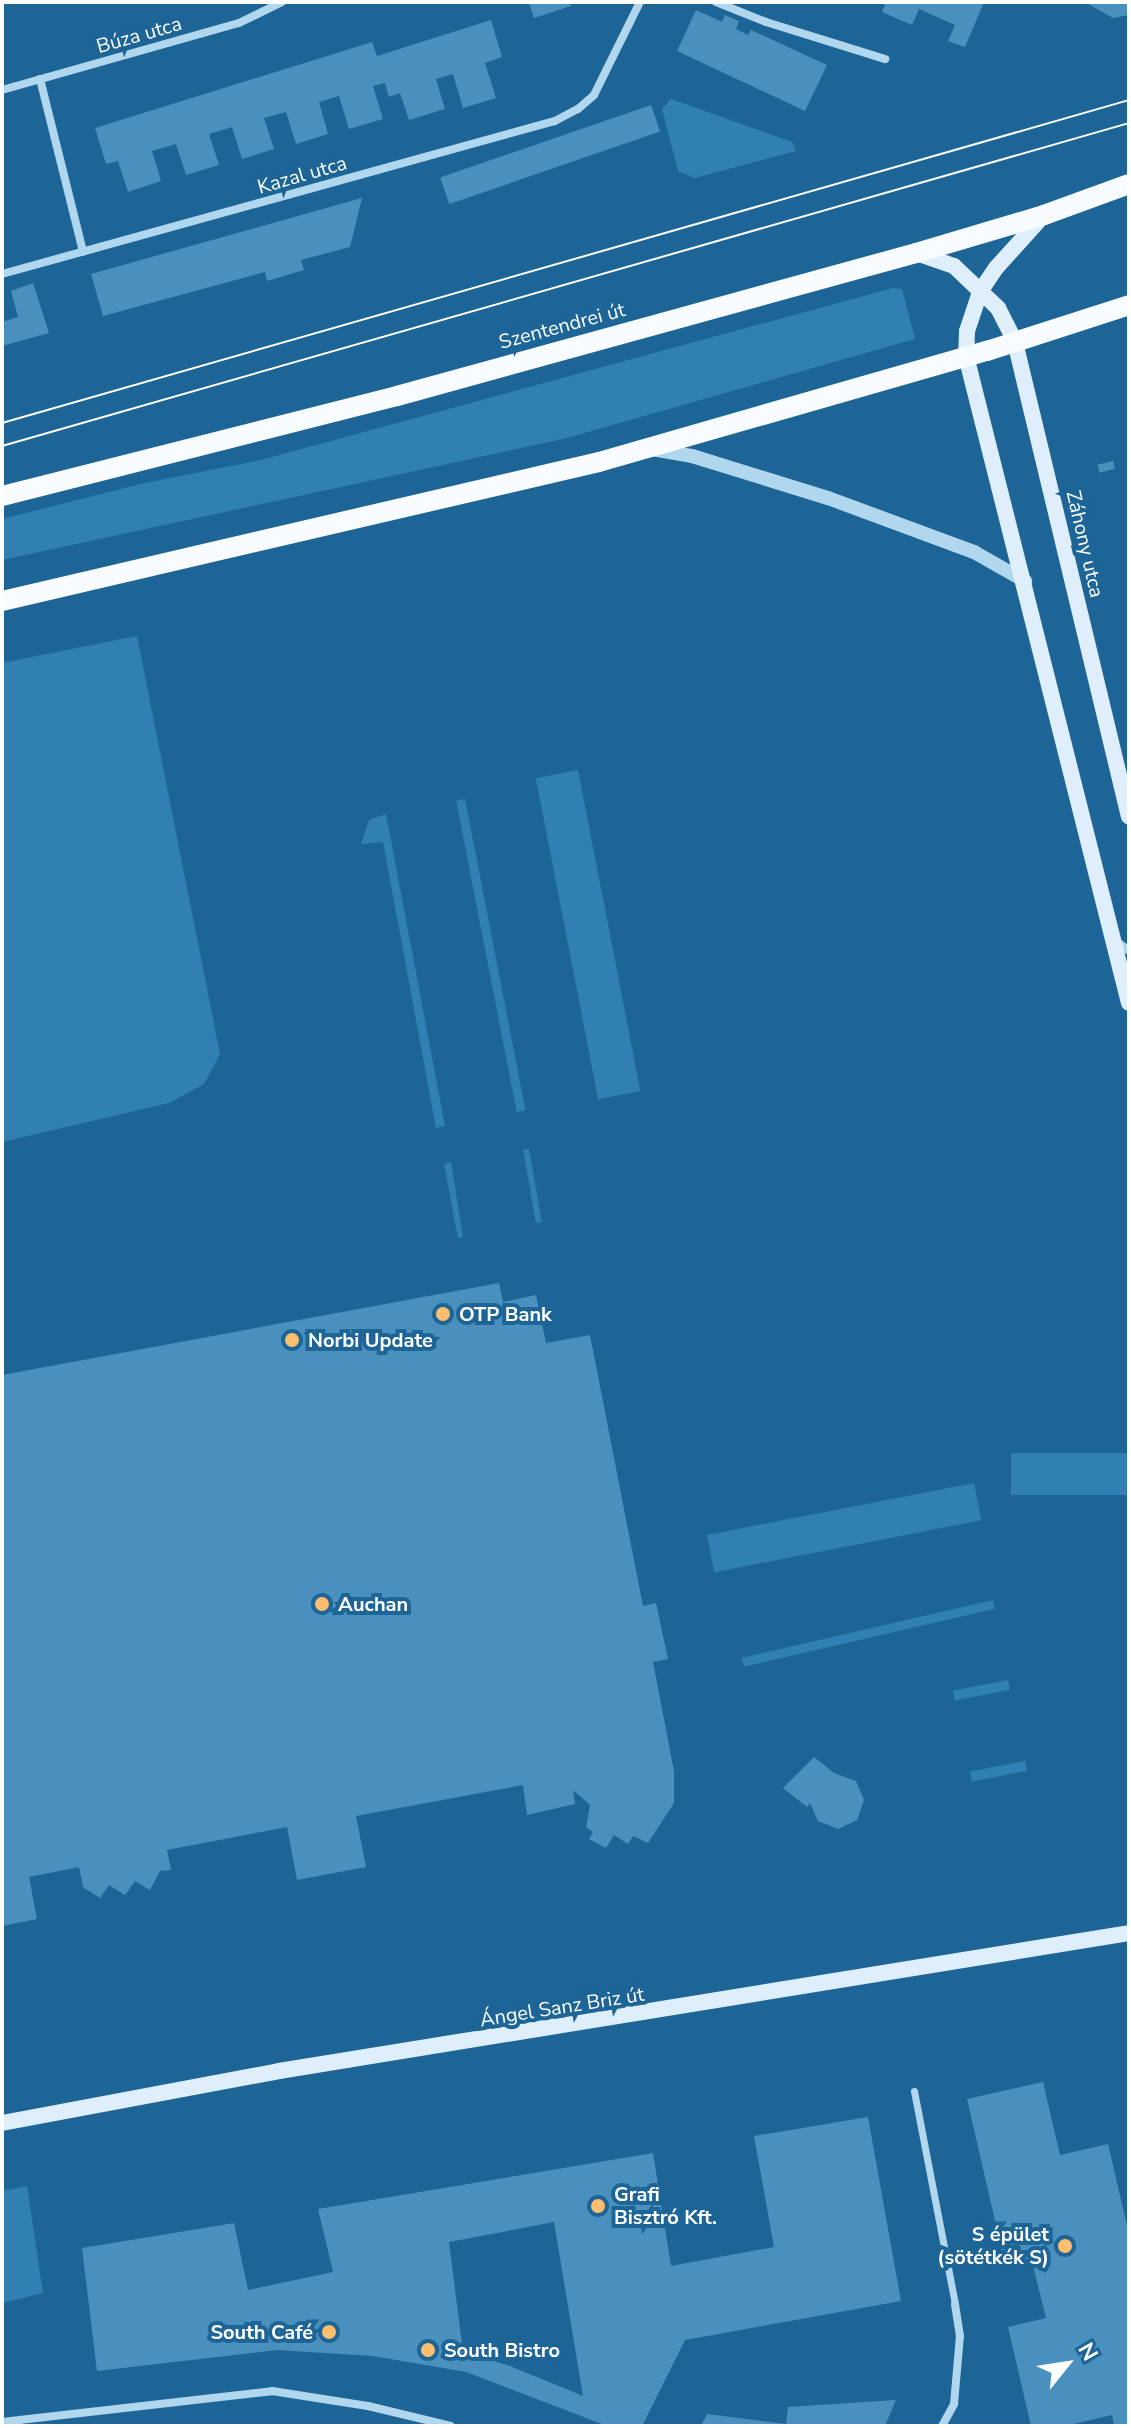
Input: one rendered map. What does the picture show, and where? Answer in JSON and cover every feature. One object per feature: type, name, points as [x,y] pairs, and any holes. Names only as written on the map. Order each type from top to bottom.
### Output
[{"type":"main road","name":"Szentendrei út","points":[[2,496],[397,396],[916,253],[1044,215],[1129,184]]},
{"type":"main road","points":[[1044,215],[996,268],[980,292],[967,331],[966,356],[1129,1003]]},
{"type":"main road","name":"Záhony utca","points":[[916,253],[954,266],[998,308],[1015,342],[1129,816]]},
{"type":"main road","points":[[2,601],[648,448],[1015,342],[1129,305]]},
{"type":"main road","name":"Ángel Sanz Briz út","points":[[2,2123],[279,2071],[1129,1933]]},
{"type":"street","name":"Búza utca","points":[[2,90],[239,23],[282,2]]},
{"type":"street","points":[[716,2],[766,22],[885,59]]},
{"type":"street","name":"Kazal utca","points":[[2,274],[555,121],[578,109],[594,95],[636,4]]},
{"type":"street","points":[[40,79],[83,252]]},
{"type":"street","points":[[648,448],[692,456],[828,498],[974,552],[1025,581]]},
{"type":"street","points":[[1114,938],[1129,951]]},
{"type":"street","points":[[914,2091],[960,2336],[954,2404],[942,2426]]},
{"type":"street","points":[[2,2422],[272,2391],[368,2406],[451,2426]]},
{"type":"shaded area","points":[[671,99],[792,142],[796,151],[695,178],[678,171],[662,109]]},
{"type":"shaded area","points":[[893,288],[902,289],[915,339],[563,439],[2,560],[2,519],[145,483],[261,460]]},
{"type":"shaded area","points":[[137,636],[220,1054],[204,1084],[169,1103],[2,1142],[2,663]]},
{"type":"shaded area","points":[[578,770],[640,1091],[598,1099],[536,778]]},
{"type":"shaded area","points":[[465,799],[525,1110],[517,1112],[456,801]]},
{"type":"shaded area","points":[[386,814],[445,1126],[436,1128],[383,842],[361,844],[369,820]]},
{"type":"shaded area","points":[[529,1149],[542,1222],[536,1223],[523,1150]]},
{"type":"shaded area","points":[[451,1162],[463,1237],[458,1238],[444,1164]]},
{"type":"shaded area","points":[[1011,1453],[1129,1453],[1129,1495],[1011,1495]]},
{"type":"shaded area","points":[[974,1483],[981,1520],[714,1572],[707,1535]]},
{"type":"shaded area","points":[[993,1600],[995,1609],[744,1667],[742,1658]]},
{"type":"shaded area","points":[[1008,1680],[1010,1690],[955,1701],[953,1691]]},
{"type":"shaded area","points":[[1025,1761],[1027,1771],[972,1782],[970,1772]]},
{"type":"shaded area","points":[[27,2186],[43,2293],[2,2303],[2,2191]]},
{"type":"building","points":[[529,2],[570,2],[571,6],[534,18]]},
{"type":"building","points":[[879,2],[984,2],[965,47],[948,41],[955,25],[919,9],[912,25],[882,12],[885,5]]},
{"type":"building","points":[[1085,2],[1129,2],[1129,15],[1113,18]]},
{"type":"building","points":[[696,10],[722,22],[725,15],[739,21],[736,29],[748,35],[751,30],[827,65],[805,111],[677,51]]},
{"type":"building","points":[[491,20],[502,57],[485,63],[496,98],[463,108],[453,74],[436,79],[445,109],[409,120],[400,93],[389,97],[385,83],[373,86],[383,119],[349,129],[339,96],[319,102],[328,134],[296,144],[286,112],[264,118],[274,149],[242,159],[232,127],[209,134],[219,165],[186,175],[176,144],[152,151],[161,181],[128,192],[118,161],[106,164],[95,128],[372,42],[377,56]]},
{"type":"building","points":[[651,105],[660,131],[449,204],[440,178]]},
{"type":"building","points":[[362,198],[350,247],[301,260],[304,270],[267,281],[265,272],[103,316],[91,274]]},
{"type":"building","points":[[33,283],[49,333],[2,346],[2,322],[18,317],[11,291]]},
{"type":"building","points":[[1113,461],[1115,469],[1099,473],[1097,465]]},
{"type":"building","name":"Auchan","points":[[499,1283],[503,1302],[536,1295],[546,1343],[590,1335],[643,1606],[656,1603],[668,1659],[653,1662],[674,1771],[674,1803],[648,1843],[633,1836],[628,1844],[614,1835],[606,1848],[589,1839],[593,1832],[586,1827],[590,1805],[573,1790],[575,1804],[527,1815],[523,1785],[356,1816],[366,1867],[297,1880],[287,1827],[167,1850],[171,1870],[160,1871],[150,1890],[135,1881],[125,1895],[109,1885],[100,1898],[83,1887],[79,1867],[29,1877],[37,1919],[2,1926],[2,1375]]},
{"type":"building","points":[[814,1757],[834,1773],[856,1781],[864,1800],[857,1820],[838,1829],[818,1821],[810,1803],[807,1807],[783,1788]]},
{"type":"building","name":"S épület (sötétkék S)","points":[[1043,2082],[1060,2155],[1108,2144],[1129,2234],[1129,2426],[1114,2426],[1112,2415],[1065,2426],[1031,2426],[1008,2327],[1046,2318],[1031,2258],[1005,2264],[967,2099]]},
{"type":"building","points":[[868,2117],[901,2301],[685,2340],[642,2426],[607,2426],[466,2372],[373,2356],[277,2350],[97,2371],[82,2248],[234,2223],[248,2290],[333,2272],[318,2209],[653,2153],[671,2266],[774,2247],[754,2136]],"holes":[[[554,2222],[583,2396],[510,2366],[463,2352],[449,2242]]]},
{"type":"building","points":[[896,2400],[885,2426],[701,2426],[707,2414],[786,2424],[788,2407]]},
{"type":"tram line","points":[[2,423],[1129,100]]},
{"type":"tram line","points":[[2,446],[1129,123]]},
{"type":"place","name":"OTP Bank","points":[[443,1314]]},
{"type":"place","name":"Norbi Update","points":[[292,1340]]},
{"type":"place","name":"Auchan","points":[[322,1604]]},
{"type":"place","name":"Grafi Bisztró Kft.","points":[[598,2206]]},
{"type":"place","name":"S épület (sötétkék S)","points":[[1065,2246]]},
{"type":"place","name":"South Café","points":[[329,2332]]},
{"type":"place","name":"South Bistro","points":[[428,2350]]}]
